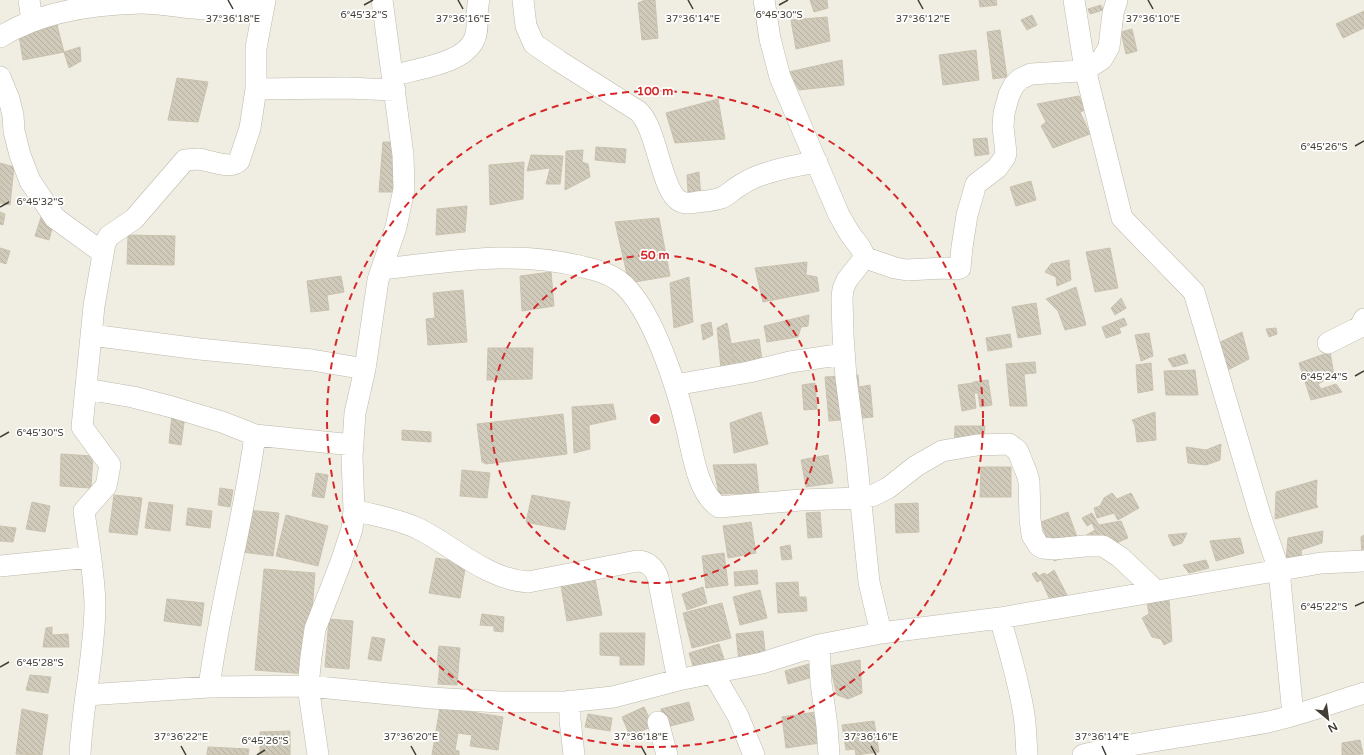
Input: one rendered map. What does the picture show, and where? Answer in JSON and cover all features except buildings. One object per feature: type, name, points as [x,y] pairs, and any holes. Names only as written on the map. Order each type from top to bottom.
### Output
[{"type":"street","points":[[29,0],[32,21]]},
{"type":"street","points":[[318,755],[308,686],[315,629],[352,529],[354,510],[352,457],[355,413],[365,369],[377,288],[396,227],[404,189],[403,154],[382,0]]},
{"type":"street","points":[[256,89],[346,88],[394,83],[440,64],[465,50],[475,38],[479,0]]},
{"type":"street","points":[[523,0],[526,26],[534,44],[559,62],[638,110],[643,116],[650,129],[669,189],[679,201],[690,203],[712,201],[756,177],[787,167],[817,162]]},
{"type":"street","points":[[764,0],[770,39],[780,77],[839,215],[863,252],[862,261],[847,280],[843,290],[842,311],[844,354],[869,582],[881,634]]},
{"type":"street","points":[[1074,0],[1085,69],[1122,218],[1194,292],[1261,518],[1279,570],[1293,715]]},
{"type":"street","points":[[863,257],[895,268],[907,270],[960,268],[967,215],[976,184],[997,168],[1006,157],[1003,127],[1004,114],[1007,99],[1014,85],[1020,79],[1031,74],[1072,72],[1085,69],[1102,59],[1107,52],[1113,13],[1117,0]]},
{"type":"street","points":[[0,37],[14,28],[32,21],[60,12],[86,8],[141,3],[206,9],[264,5],[256,48],[256,89],[250,128],[244,150],[237,164],[221,164],[198,159],[185,160],[134,219],[109,236],[105,243],[94,306],[82,427],[110,465],[106,486],[84,511],[93,577],[95,610],[92,654],[80,755]]},
{"type":"street","points":[[0,78],[9,99],[14,131],[20,155],[30,181],[55,218],[103,252]]},
{"type":"street","points":[[382,270],[463,261],[536,258],[569,263],[604,273],[620,282],[635,298],[650,325],[676,385],[700,482],[712,501],[719,507],[872,496],[888,488],[916,466],[942,451],[977,444],[1009,444],[1014,447],[1019,454],[1027,474],[1029,481],[1031,527],[1033,538],[1039,546],[1054,550],[1085,546],[1103,546],[1120,556],[1156,591]]},
{"type":"street","points":[[1328,342],[1360,327],[1364,319]]},
{"type":"street","points":[[91,335],[199,349],[312,360],[365,369]]},
{"type":"street","points":[[676,385],[748,372],[790,362],[844,354]]},
{"type":"street","points":[[86,388],[133,397],[172,407],[222,422],[255,435],[353,446]]},
{"type":"street","points":[[209,687],[215,641],[236,545],[255,435]]},
{"type":"street","points":[[354,510],[408,524],[430,535],[477,564],[500,576],[521,582],[528,582],[637,561],[646,563],[653,569],[658,578],[678,680]]},
{"type":"street","points":[[0,566],[90,557]]},
{"type":"street","points":[[86,695],[209,687],[308,686],[431,698],[492,702],[570,701],[613,697],[678,680],[762,663],[819,645],[881,634],[1000,618],[1321,563],[1364,561]]},
{"type":"street","points":[[1000,618],[1019,688],[1024,716],[1027,755]]},
{"type":"street","points":[[819,645],[821,683],[828,733],[829,755]]},
{"type":"street","points":[[713,673],[738,716],[754,755]]},
{"type":"street","points":[[1088,754],[1127,745],[1270,721],[1364,693]]},
{"type":"street","points":[[570,701],[570,720],[574,755]]},
{"type":"street","points":[[658,722],[667,755]]}]
